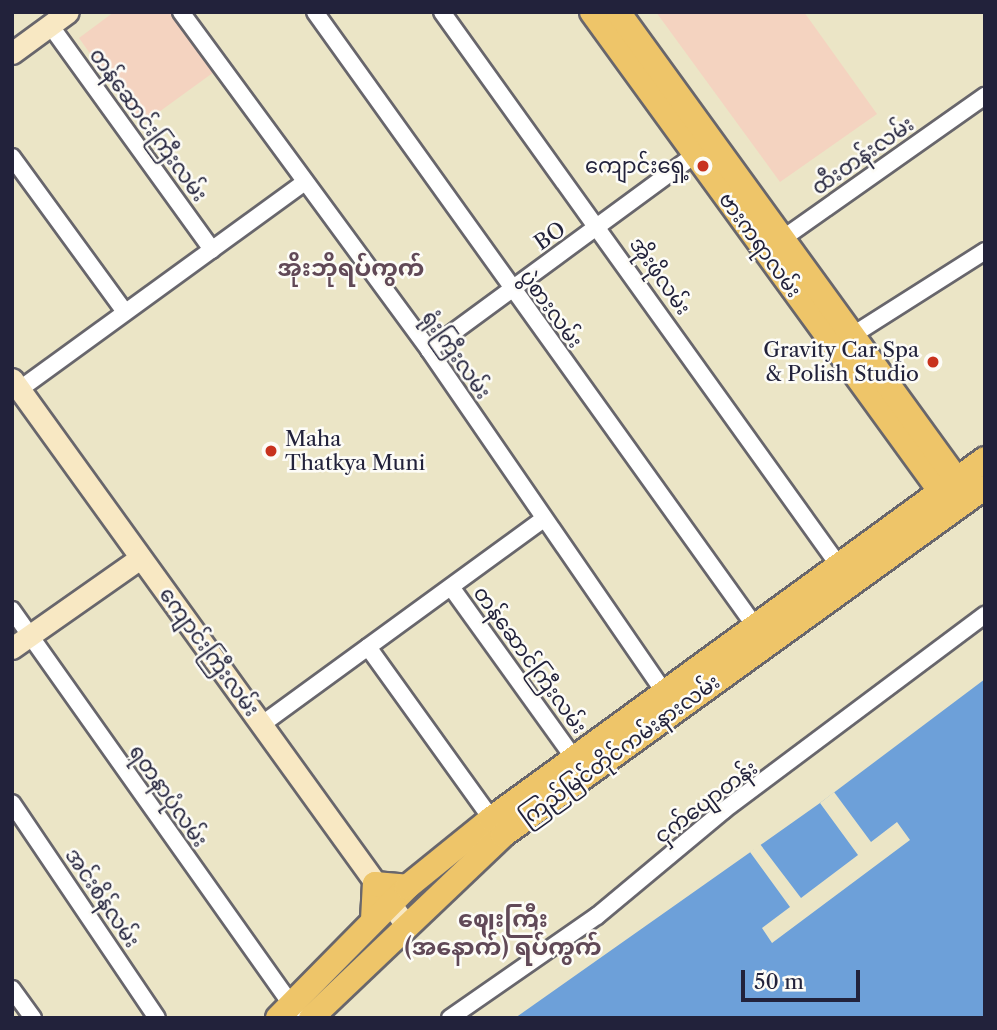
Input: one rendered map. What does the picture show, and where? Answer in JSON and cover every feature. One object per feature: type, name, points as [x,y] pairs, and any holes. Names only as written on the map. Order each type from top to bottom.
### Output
[{"type":"main road","name":"ဗားကရာလမ်း","points":[[592,12],[703,149],[951,488]]},
{"type":"main road","name":"ဗားကရာလမ်း","points":[[618,12],[703,149]]},
{"type":"main road","points":[[296,1015],[390,904],[497,827],[574,758],[665,693],[761,635],[840,567],[951,488],[984,460]]},
{"type":"main road","name":"ကြည်မြင်တိုင်ကမ်းနားလမ်း","points":[[296,1015],[406,925],[497,827],[761,635],[951,488]]},
{"type":"main road","points":[[375,884],[390,904]]},
{"type":"main road","points":[[375,884],[390,904]]},
{"type":"street","points":[[12,53],[68,12]]},
{"type":"street","name":"ရုံးကြီးလမ်း","points":[[181,12],[429,351],[542,520],[665,693]]},
{"type":"street","name":"ပွဲစားလမ်း","points":[[315,12],[761,635]]},
{"type":"street","name":"အိုးဖိုလမ်း","points":[[442,12],[599,226],[840,567]]},
{"type":"street","name":"တန်ဆောင်းကြီးလမ်း","points":[[50,25],[212,250]]},
{"type":"street","name":"ထီးတန်းလမ်း","points":[[773,246],[985,96]]},
{"type":"street","name":"BO","points":[[429,351],[703,149]]},
{"type":"street","points":[[12,157],[125,313]]},
{"type":"street","points":[[16,384],[125,313],[305,182]]},
{"type":"street","points":[[844,341],[985,251]]},
{"type":"street","name":"ကျောင်းကြီးလမ်း","points":[[16,384],[375,884]]},
{"type":"street","points":[[261,725],[542,520]]},
{"type":"street","points":[[12,648],[141,558]]},
{"type":"street","name":"တန်ဆောင်ကြီးလမ်း","points":[[451,587],[574,758]]},
{"type":"street","name":"ရတနာပုံလမ်း","points":[[12,610],[296,1015]]},
{"type":"street","name":"ငှက်ပျောတန်း","points":[[450,1018],[597,916],[724,810],[985,615]]},
{"type":"street","points":[[368,647],[497,827]]},
{"type":"street","name":"အင်းစိန်လမ်း","points":[[12,803],[157,1018]]},
{"type":"street","points":[[390,904],[406,925]]},
{"type":"street","points":[[12,989],[33,1018]]},
{"type":"shaded area","points":[[114,12],[170,12],[214,72],[141,125],[79,38]]},
{"type":"shaded area","points":[[656,12],[804,12],[877,114],[780,182]]},
{"type":"water","points":[[985,679],[985,1018],[515,1018],[820,803]]},
{"type":"pier","points":[[834,792],[871,842],[897,822],[910,840],[772,943],[762,928],[790,907],[750,852],[760,844],[801,898],[858,855],[820,803]]},
{"type":"place","name":"ကျောင်းရှေ့","points":[[703,166]]},
{"type":"place","name":"Gravity Car Spa & Polish Studio","points":[[933,362]]},
{"type":"place","name":"Maha Thatkya Muni","points":[[271,451]]},
{"type":"district","name":"အိုးဘိုရပ်ကွက်","points":[[351,268]]},
{"type":"district","name":"ဈေးကြီး (အနောက်) ရပ်ကွက်","points":[[503,933]]}]
